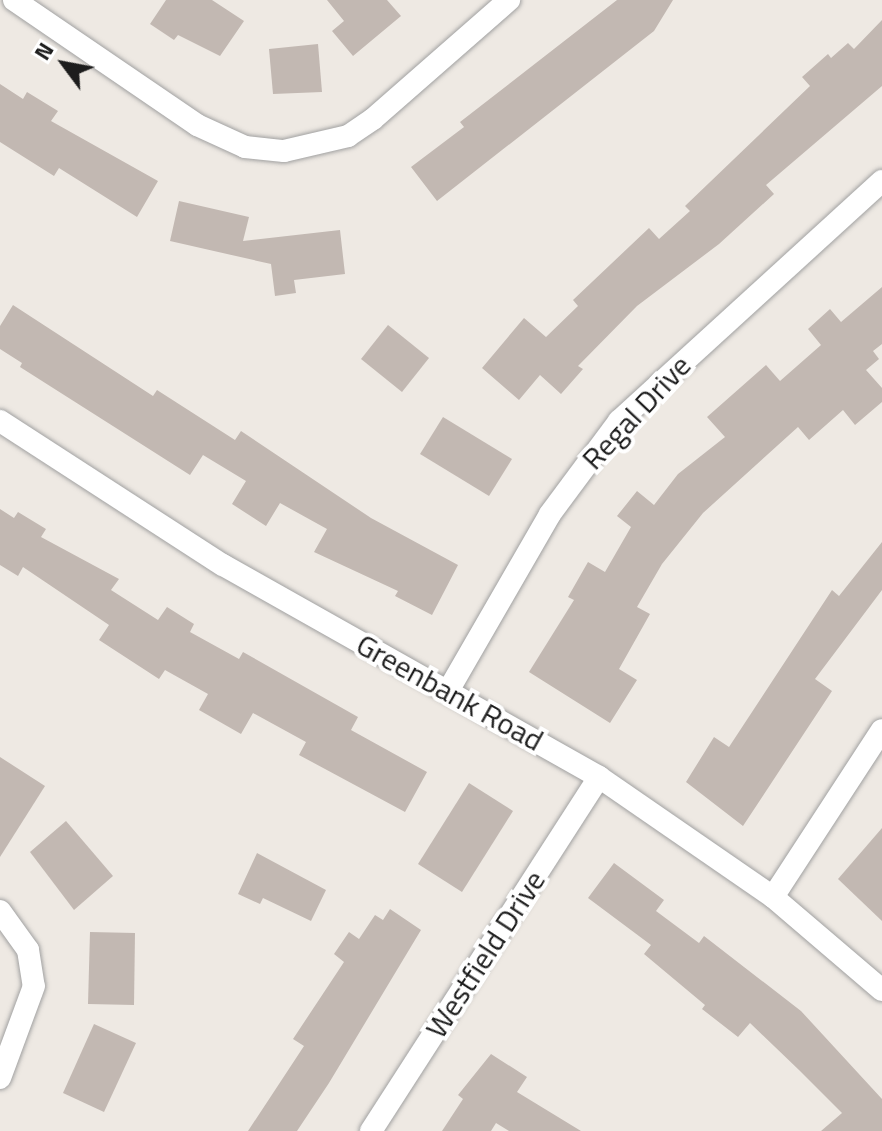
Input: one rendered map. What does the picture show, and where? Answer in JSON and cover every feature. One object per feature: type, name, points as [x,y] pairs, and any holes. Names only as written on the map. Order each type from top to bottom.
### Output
[{"type":"street","points":[[14,0],[197,125],[245,147],[284,151],[320,146],[373,119],[509,0]]},
{"type":"street","name":"Regal Drive","points":[[448,691],[550,514],[619,421],[882,181]]},
{"type":"street","name":"Greenbank Road","points":[[0,421],[223,565],[599,777],[773,897],[882,990]]},
{"type":"street","points":[[773,897],[882,730]]},
{"type":"street","name":"Westfield Drive","points":[[371,1131],[599,777]]},
{"type":"street","points":[[0,911],[28,950],[34,986],[0,1078]]},
{"type":"building","points":[[166,0],[212,0],[244,21],[220,56],[178,35],[174,40],[150,24]]},
{"type":"building","points":[[327,0],[387,0],[401,16],[353,56],[332,31],[344,21]]},
{"type":"building","points":[[617,0],[673,0],[654,31],[437,201],[411,167],[464,127],[460,122]]},
{"type":"building","points":[[882,20],[882,86],[766,185],[774,194],[719,244],[637,306],[578,366],[583,369],[561,394],[540,375],[519,400],[482,368],[524,318],[546,337],[578,306],[573,300],[649,228],[659,239],[690,211],[685,206],[810,86],[802,77],[828,54],[831,58],[848,43],[854,49]]},
{"type":"building","points":[[318,44],[322,92],[273,94],[269,49]]},
{"type":"building","points":[[0,84],[23,99],[27,92],[58,111],[51,121],[158,181],[137,217],[59,168],[54,176],[0,142]]},
{"type":"building","points":[[179,201],[249,217],[243,241],[340,230],[345,274],[294,280],[296,293],[275,296],[271,264],[170,241]]},
{"type":"building","points":[[882,287],[882,344],[873,351],[879,359],[866,370],[882,388],[882,402],[855,425],[843,410],[809,440],[798,427],[703,513],[662,564],[637,607],[650,614],[619,669],[637,680],[610,723],[529,672],[574,600],[568,597],[588,562],[605,572],[631,527],[617,516],[637,491],[654,505],[678,474],[725,437],[707,417],[766,365],[780,381],[821,345],[808,329],[830,309],[841,322]]},
{"type":"building","points":[[13,305],[153,396],[157,390],[235,440],[241,431],[371,518],[458,565],[432,615],[395,596],[398,591],[314,552],[327,529],[280,503],[266,526],[232,504],[246,481],[203,455],[190,475],[20,367],[22,363],[0,349],[0,326]]},
{"type":"building","points":[[388,325],[429,358],[402,392],[361,359]]},
{"type":"building","points":[[443,417],[512,459],[489,496],[420,454]]},
{"type":"building","points":[[0,509],[14,518],[18,512],[46,529],[41,537],[119,579],[111,590],[158,620],[167,607],[194,624],[190,632],[239,659],[243,652],[358,717],[351,730],[427,772],[405,812],[299,755],[306,742],[253,713],[241,734],[199,710],[208,694],[165,670],[159,679],[99,640],[109,625],[23,567],[18,576],[0,565]]},
{"type":"building","points":[[882,542],[882,590],[815,679],[832,691],[743,826],[686,782],[714,737],[729,747],[832,590],[839,596]]},
{"type":"building","points":[[0,757],[45,786],[0,857]]},
{"type":"building","points":[[469,783],[513,811],[462,892],[418,864]]},
{"type":"building","points":[[66,821],[113,876],[74,910],[30,852]]},
{"type":"building","points":[[882,828],[882,921],[838,879]]},
{"type":"building","points":[[257,853],[326,890],[311,921],[263,898],[260,904],[238,894]]},
{"type":"building","points":[[614,863],[664,900],[656,911],[699,943],[704,936],[801,1011],[882,1099],[882,1131],[821,1131],[842,1113],[750,1023],[738,1037],[702,1009],[705,1005],[644,954],[651,945],[588,898]]},
{"type":"building","points":[[390,909],[421,930],[329,1083],[297,1131],[248,1131],[304,1046],[293,1039],[344,962],[334,954],[349,932],[359,939],[375,915],[383,920]]},
{"type":"building","points":[[90,932],[135,933],[134,1005],[88,1004]]},
{"type":"building","points":[[94,1024],[136,1043],[104,1112],[63,1093]]},
{"type":"building","points":[[491,1054],[527,1077],[517,1092],[581,1131],[509,1131],[496,1123],[491,1131],[442,1131],[463,1099],[458,1095]]}]
